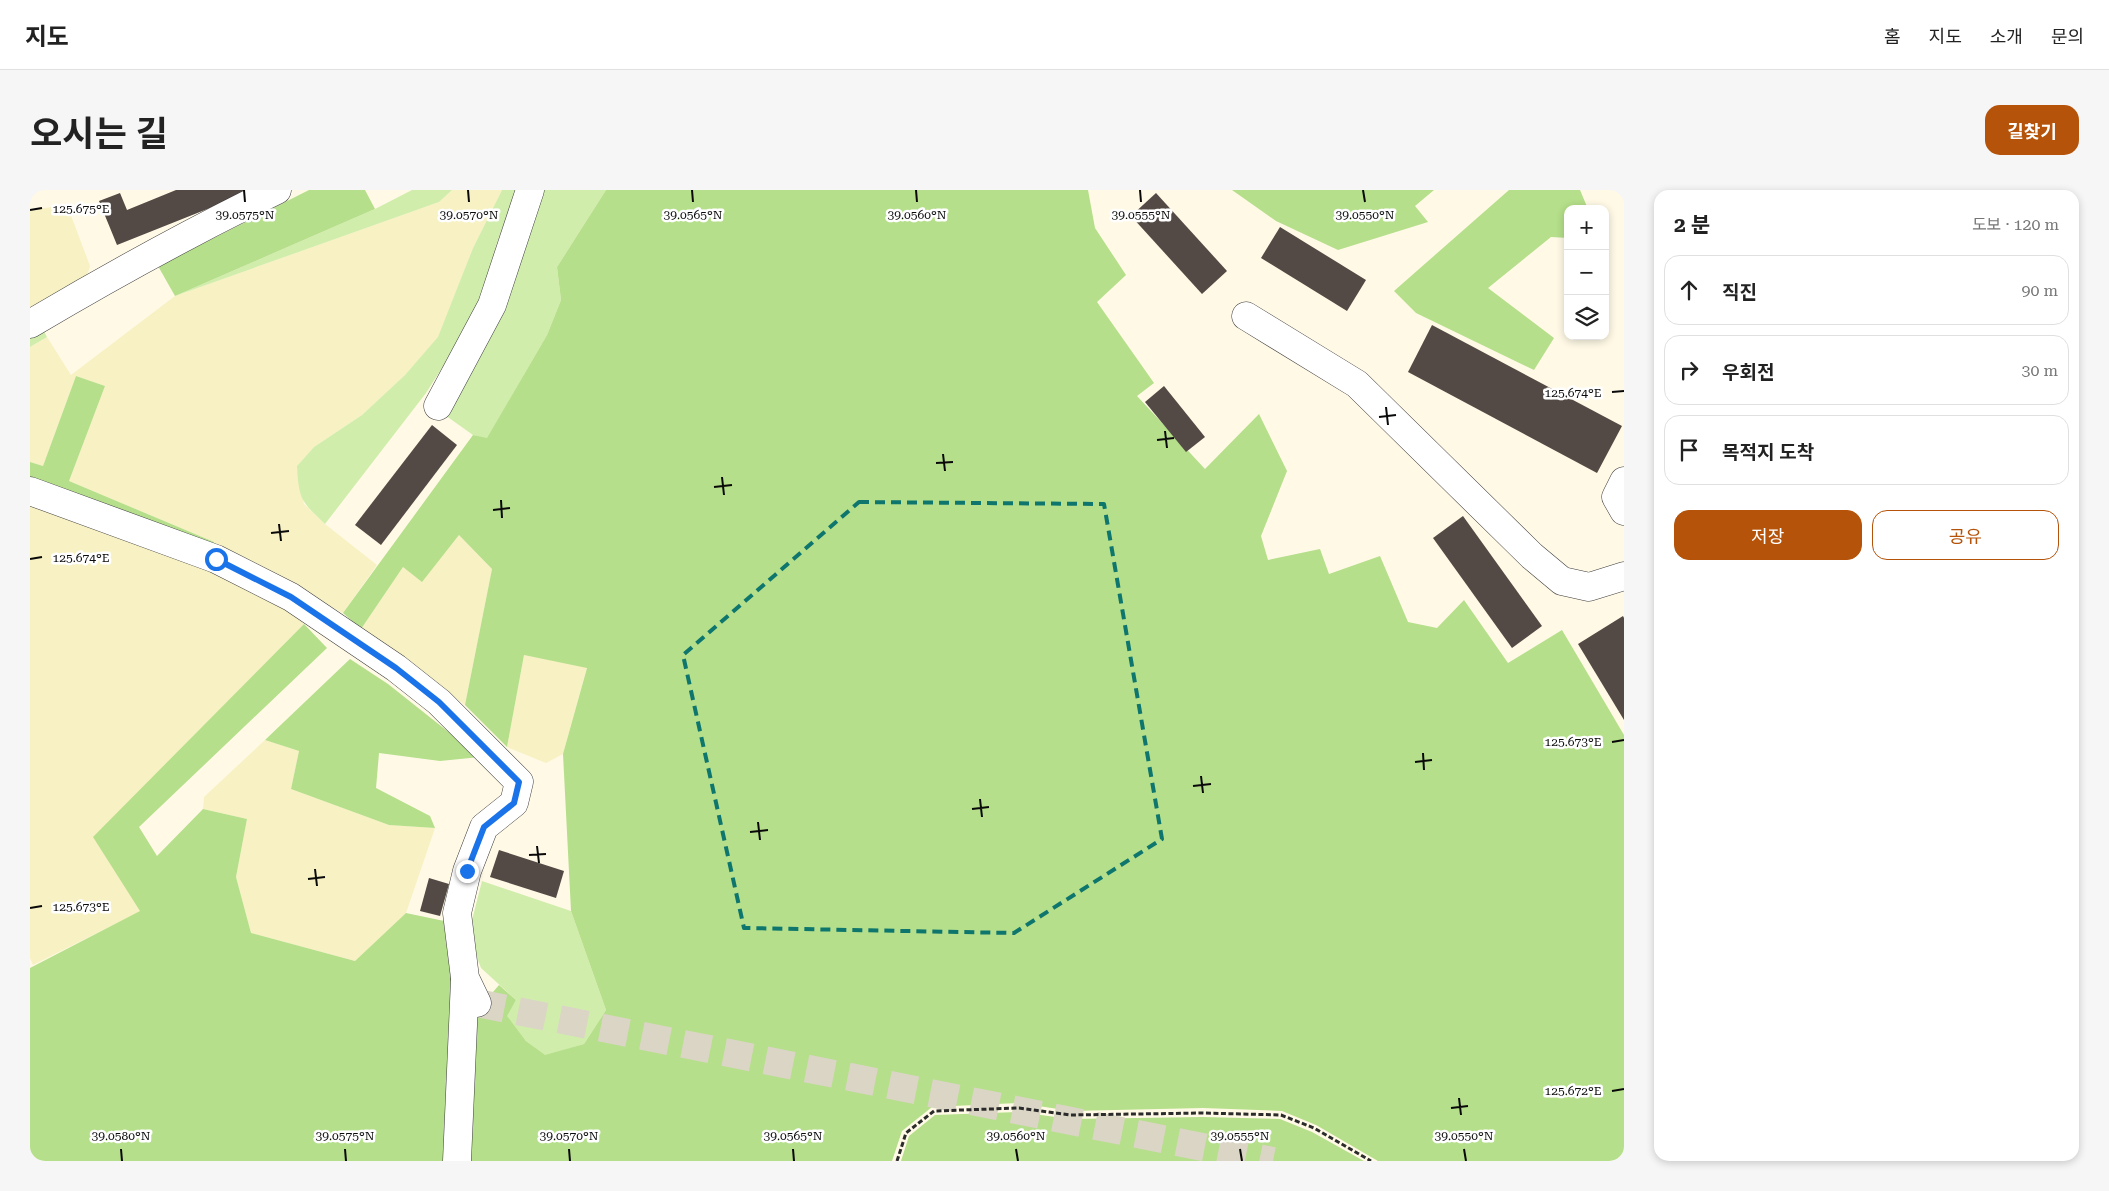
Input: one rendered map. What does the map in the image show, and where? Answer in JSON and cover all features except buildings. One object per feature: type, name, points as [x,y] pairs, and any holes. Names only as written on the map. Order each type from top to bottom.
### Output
[{"type":"street","points":[[30,324],[115,275],[228,214],[277,190]]},
{"type":"street","points":[[438,406],[492,305],[530,190]]},
{"type":"street","points":[[1246,316],[1358,384],[1532,556],[1562,581],[1589,587],[1624,576]]},
{"type":"street","points":[[1624,481],[1616,497],[1624,511]]},
{"type":"street","points":[[30,491],[216,559],[291,597],[396,668],[439,702],[519,782],[514,803],[484,827],[467,871],[457,912],[465,978],[457,1161]]},
{"type":"street","points":[[465,978],[477,1002]]},
{"type":"path","points":[[897,1161],[906,1134],[934,1111],[1019,1108],[1070,1116],[1203,1113],[1281,1115],[1314,1128],[1371,1161]]},
{"type":"highlighted area","points":[[859,502],[1104,504],[1162,839],[1014,933],[744,928],[683,655]]},
{"type":"shaded area","points":[[452,190],[502,190],[473,248],[439,337],[405,375],[362,415],[314,447],[297,466],[304,504],[325,524],[377,565],[343,613],[291,586],[212,550],[214,542],[69,481],[105,386],[76,376],[43,466],[30,462],[30,347],[47,337],[71,375],[175,296],[439,202]]},
{"type":"shaded area","points":[[67,205],[90,266],[84,285],[30,315],[30,210]]},
{"type":"shaded area","points":[[30,502],[233,579],[290,612],[304,624],[94,837],[141,911],[33,965],[30,958]]},
{"type":"shaded area","points":[[459,535],[492,569],[465,705],[361,629],[403,567],[422,581]]},
{"type":"shaded area","points":[[524,655],[587,667],[563,754],[546,763],[507,747]]},
{"type":"shaded area","points":[[265,740],[299,751],[291,789],[389,825],[435,828],[406,913],[355,961],[251,933],[236,877],[247,819],[203,809],[204,797]]},
{"type":"green space","points":[[309,190],[365,190],[375,209],[175,296],[158,266]]},
{"type":"green space","points":[[412,190],[452,190],[439,202],[175,296],[375,209]]},
{"type":"green space","points":[[502,190],[516,190],[496,246],[482,305],[426,393],[325,524],[306,505],[300,493],[297,466],[314,447],[362,415],[405,375],[438,337],[473,248]]},
{"type":"green space","points":[[535,190],[606,190],[557,267],[561,300],[547,335],[487,439],[473,435],[442,413]]},
{"type":"green space","points":[[606,190],[1088,190],[1095,228],[1126,275],[1097,302],[1154,383],[1137,396],[1205,469],[1259,414],[1287,471],[1261,536],[1268,560],[1320,549],[1329,574],[1380,556],[1408,622],[1437,628],[1464,600],[1508,663],[1562,630],[1624,735],[1624,1161],[1378,1161],[1316,1125],[1282,1111],[1203,1108],[1071,1111],[1019,1103],[932,1107],[902,1131],[892,1161],[467,1161],[475,1013],[499,985],[516,1000],[507,1016],[526,1041],[545,1055],[584,1044],[606,1010],[571,911],[563,754],[587,668],[524,655],[507,747],[465,705],[492,569],[459,535],[422,582],[403,567],[361,629],[343,613],[473,435],[487,438],[547,335],[561,300],[557,267]]},
{"type":"green space","points":[[1232,190],[1434,190],[1415,206],[1428,222],[1338,250],[1276,221]]},
{"type":"green space","points":[[1509,190],[1580,190],[1586,205],[1564,205],[1564,238],[1551,237],[1488,288],[1554,338],[1534,370],[1416,313],[1394,291]]},
{"type":"green space","points":[[41,326],[47,337],[30,347],[30,332]]},
{"type":"green space","points":[[76,376],[105,386],[69,481],[214,542],[212,550],[30,479],[30,462],[43,466]]},
{"type":"green space","points":[[304,624],[327,648],[139,827],[157,856],[203,809],[247,819],[236,877],[251,933],[355,961],[406,913],[449,922],[453,961],[443,1161],[30,1161],[30,968],[140,911],[93,837]]},
{"type":"green space","points":[[350,659],[388,684],[480,757],[440,761],[379,753],[376,788],[430,816],[435,828],[389,825],[291,789],[299,751],[265,740]]},
{"type":"green space","points":[[482,881],[571,911],[606,1010],[584,1044],[545,1056],[526,1041],[506,1016],[516,1000],[481,968],[471,941],[471,924]]},
{"type":"green space","points":[[1019,1112],[1070,1119],[1203,1117],[1280,1119],[1312,1132],[1364,1161],[901,1161],[909,1136],[935,1115]]},
{"type":"tunnel","points":[[477,1003],[1273,1161]]},
{"type":"route","points":[[216,559],[291,597],[396,668],[439,702],[519,782],[514,803],[484,827],[467,871]]}]
